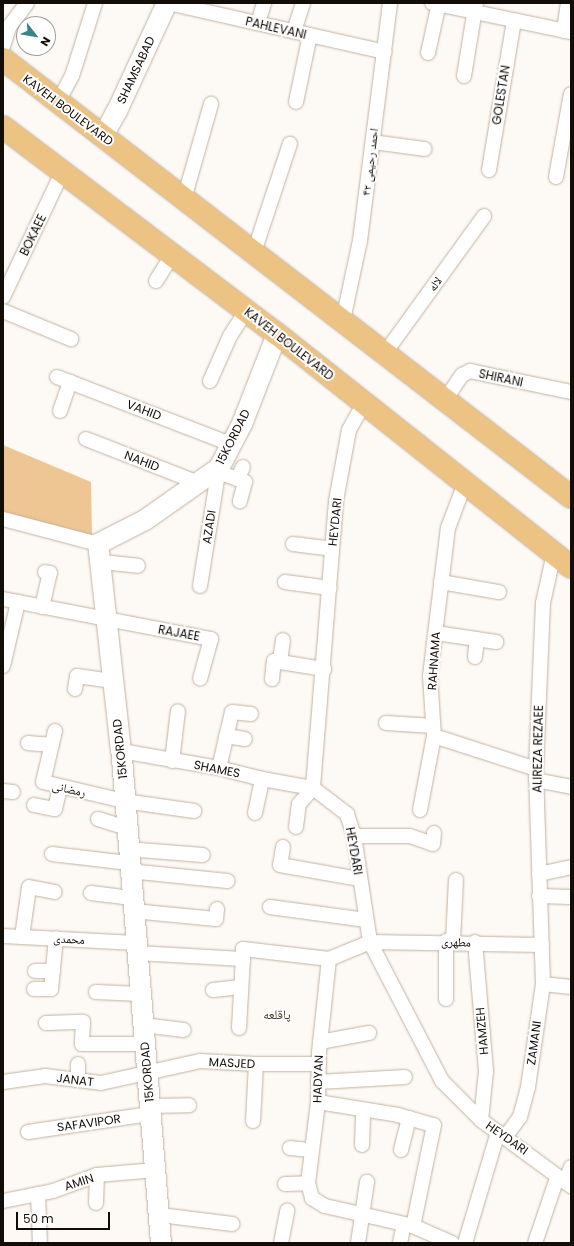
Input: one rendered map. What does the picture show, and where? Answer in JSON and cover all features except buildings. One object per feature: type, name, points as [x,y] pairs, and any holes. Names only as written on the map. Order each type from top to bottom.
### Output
[{"type":"main road","name":"KAVEH BOULEVARD","points":[[3,60],[343,320],[445,400],[562,488],[571,497]]},
{"type":"main road","name":"KAVEH BOULEVARD","points":[[3,127],[277,334],[565,562]]},
{"type":"street","points":[[3,46],[9,27],[27,3]]},
{"type":"street","points":[[58,102],[72,76],[96,3]]},
{"type":"street","name":"PAHLEVANI","points":[[167,3],[385,52]]},
{"type":"street","name":"SHAMSABAD","points":[[103,136],[117,111],[167,3]]},
{"type":"street","points":[[258,23],[264,3]]},
{"type":"street","points":[[294,32],[303,3]]},
{"type":"street","name":"۴۲ احمد رحیمی","points":[[343,320],[360,241],[390,3]]},
{"type":"street","points":[[428,53],[436,3],[475,8],[514,20],[568,32],[568,3]]},
{"type":"street","points":[[464,76],[475,8]]},
{"type":"street","name":"GOLESTAN","points":[[489,170],[514,20]]},
{"type":"street","points":[[296,102],[310,35]]},
{"type":"street","points":[[556,177],[571,94]]},
{"type":"street","points":[[184,199],[211,104]]},
{"type":"street","points":[[373,142],[425,149]]},
{"type":"street","points":[[254,252],[290,144]]},
{"type":"street","name":"BOKAEE","points":[[5,289],[62,173]]},
{"type":"street","name":"لاله","points":[[385,353],[484,216]]},
{"type":"street","points":[[156,281],[172,255]]},
{"type":"street","points":[[3,310],[71,339]]},
{"type":"street","points":[[210,381],[230,336],[246,311]]},
{"type":"street","name":"15KORDAD","points":[[161,1243],[160,1215],[125,826],[121,752],[112,681],[100,553],[218,470],[232,444],[277,334]]},
{"type":"street","name":"SHIRANI","points":[[445,400],[462,375],[470,371],[571,392]]},
{"type":"street","name":"VAHID","points":[[57,377],[232,444]]},
{"type":"street","points":[[60,411],[70,382]]},
{"type":"street","name":"HEYDARI","points":[[364,403],[349,430],[336,501],[330,588],[325,625],[324,669],[316,737],[313,788],[347,814],[354,836],[359,879],[370,942],[442,1081],[481,1120],[502,1134],[565,1182]]},
{"type":"street","name":"NAHID","points":[[86,439],[199,483]]},
{"type":"street","points":[[218,470],[240,473],[245,482],[240,501]]},
{"type":"street","name":"AZADI","points":[[200,586],[218,470]]},
{"type":"street","name":"RAHNAMA","points":[[420,810],[433,731],[430,676],[448,528],[465,483]]},
{"type":"street","points":[[3,520],[138,566]]},
{"type":"street","points":[[293,544],[332,549]]},
{"type":"street","name":"ALIREZA REZAEE","points":[[542,945],[539,896],[536,774],[544,603],[565,562]]},
{"type":"street","points":[[42,607],[50,573],[45,572]]},
{"type":"street","points":[[285,582],[330,588]]},
{"type":"street","points":[[441,582],[499,592]]},
{"type":"street","points":[[3,599],[107,620]]},
{"type":"street","points":[[3,666],[18,602]]},
{"type":"street","name":"RAJAEE","points":[[107,620],[211,638],[200,680]]},
{"type":"street","points":[[436,633],[496,642]]},
{"type":"street","points":[[475,657],[477,639]]},
{"type":"street","points":[[272,679],[283,640]]},
{"type":"street","points":[[277,661],[324,669]]},
{"type":"street","points":[[74,689],[77,676],[112,681]]},
{"type":"street","points":[[172,761],[178,712]]},
{"type":"street","points":[[219,768],[232,712],[251,714]]},
{"type":"street","points":[[386,723],[433,731],[571,787]]},
{"type":"street","name":"رمضانی","points":[[55,731],[43,782],[60,788],[124,801],[194,811]]},
{"type":"street","points":[[226,736],[245,738]]},
{"type":"street","points":[[28,743],[52,745]]},
{"type":"street","name":"SHAMES","points":[[121,752],[219,768],[262,779],[313,788]]},
{"type":"street","points":[[255,813],[262,779]]},
{"type":"street","points":[[34,805],[55,809],[60,788]]},
{"type":"street","points":[[296,827],[299,804],[313,788]]},
{"type":"street","points":[[98,819],[125,826]]},
{"type":"street","points":[[354,836],[410,836],[433,844],[434,833]]},
{"type":"street","points":[[283,847],[280,865],[359,879]]},
{"type":"street","points":[[52,854],[128,861],[227,881]]},
{"type":"street","points":[[128,861],[203,855]]},
{"type":"street","points":[[539,874],[571,867]]},
{"type":"street","points":[[446,999],[449,941],[456,880]]},
{"type":"street","points":[[22,937],[29,886],[55,892]]},
{"type":"street","points":[[91,893],[132,904],[216,919],[217,909]]},
{"type":"street","points":[[539,896],[571,897]]},
{"type":"street","points":[[270,907],[366,920]]},
{"type":"street","name":"محمدی","points":[[3,936],[56,938],[243,960]]},
{"type":"street","points":[[34,989],[51,989],[56,938]]},
{"type":"street","name":"مطهری","points":[[370,942],[449,941],[542,945]]},
{"type":"street","points":[[239,1028],[243,949],[329,959],[370,942]]},
{"type":"street","name":"HAMZEH","points":[[475,942],[486,1071],[481,1120]]},
{"type":"street","name":"ZAMANI","points":[[465,1243],[502,1134],[520,1116],[528,1087],[543,984],[542,945]]},
{"type":"street","name":"HADYAN","points":[[329,959],[320,1042],[318,1102],[310,1150],[308,1182],[312,1198],[325,1206],[361,1214]]},
{"type":"street","points":[[35,971],[53,971]]},
{"type":"street","points":[[543,984],[571,987]]},
{"type":"street","points":[[213,990],[241,987]]},
{"type":"street","points":[[96,992],[140,994]]},
{"type":"street","points":[[46,1023],[83,1022],[82,1044],[184,1030]]},
{"type":"street","points":[[320,1042],[369,1033]]},
{"type":"street","name":"MASJED","points":[[147,1072],[200,1061],[256,1064],[319,1064]]},
{"type":"street","points":[[78,1064],[78,1079]]},
{"type":"street","points":[[253,1121],[256,1064]]},
{"type":"street","name":"JANAT","points":[[3,1082],[45,1076],[101,1083],[147,1072]]},
{"type":"street","points":[[318,1082],[405,1077]]},
{"type":"street","points":[[318,1102],[434,1124],[408,1225],[400,1243]]},
{"type":"street","name":"SAFAVIPOR","points":[[28,1132],[150,1110],[189,1105]]},
{"type":"street","points":[[362,1145],[363,1110]]},
{"type":"street","points":[[401,1150],[408,1118]]},
{"type":"street","points":[[290,1148],[310,1150]]},
{"type":"street","points":[[535,1243],[571,1167]]},
{"type":"street","name":"AMIN","points":[[4,1199],[38,1194],[97,1175],[156,1170]]},
{"type":"street","points":[[96,1204],[97,1175]]},
{"type":"street","points":[[285,1184],[308,1182]]},
{"type":"street","points":[[358,1243],[361,1214],[367,1182]]},
{"type":"street","points":[[38,1194],[40,1243]]},
{"type":"street","points":[[282,1243],[287,1211]]},
{"type":"street","points":[[361,1214],[408,1225],[452,1243]]},
{"type":"street","points":[[160,1215],[232,1224]]},
{"type":"shaded area","points":[[3,445],[91,482],[92,536],[3,512]]},
{"type":"district","name":"پاقلعه","points":[[277,1015]]}]
